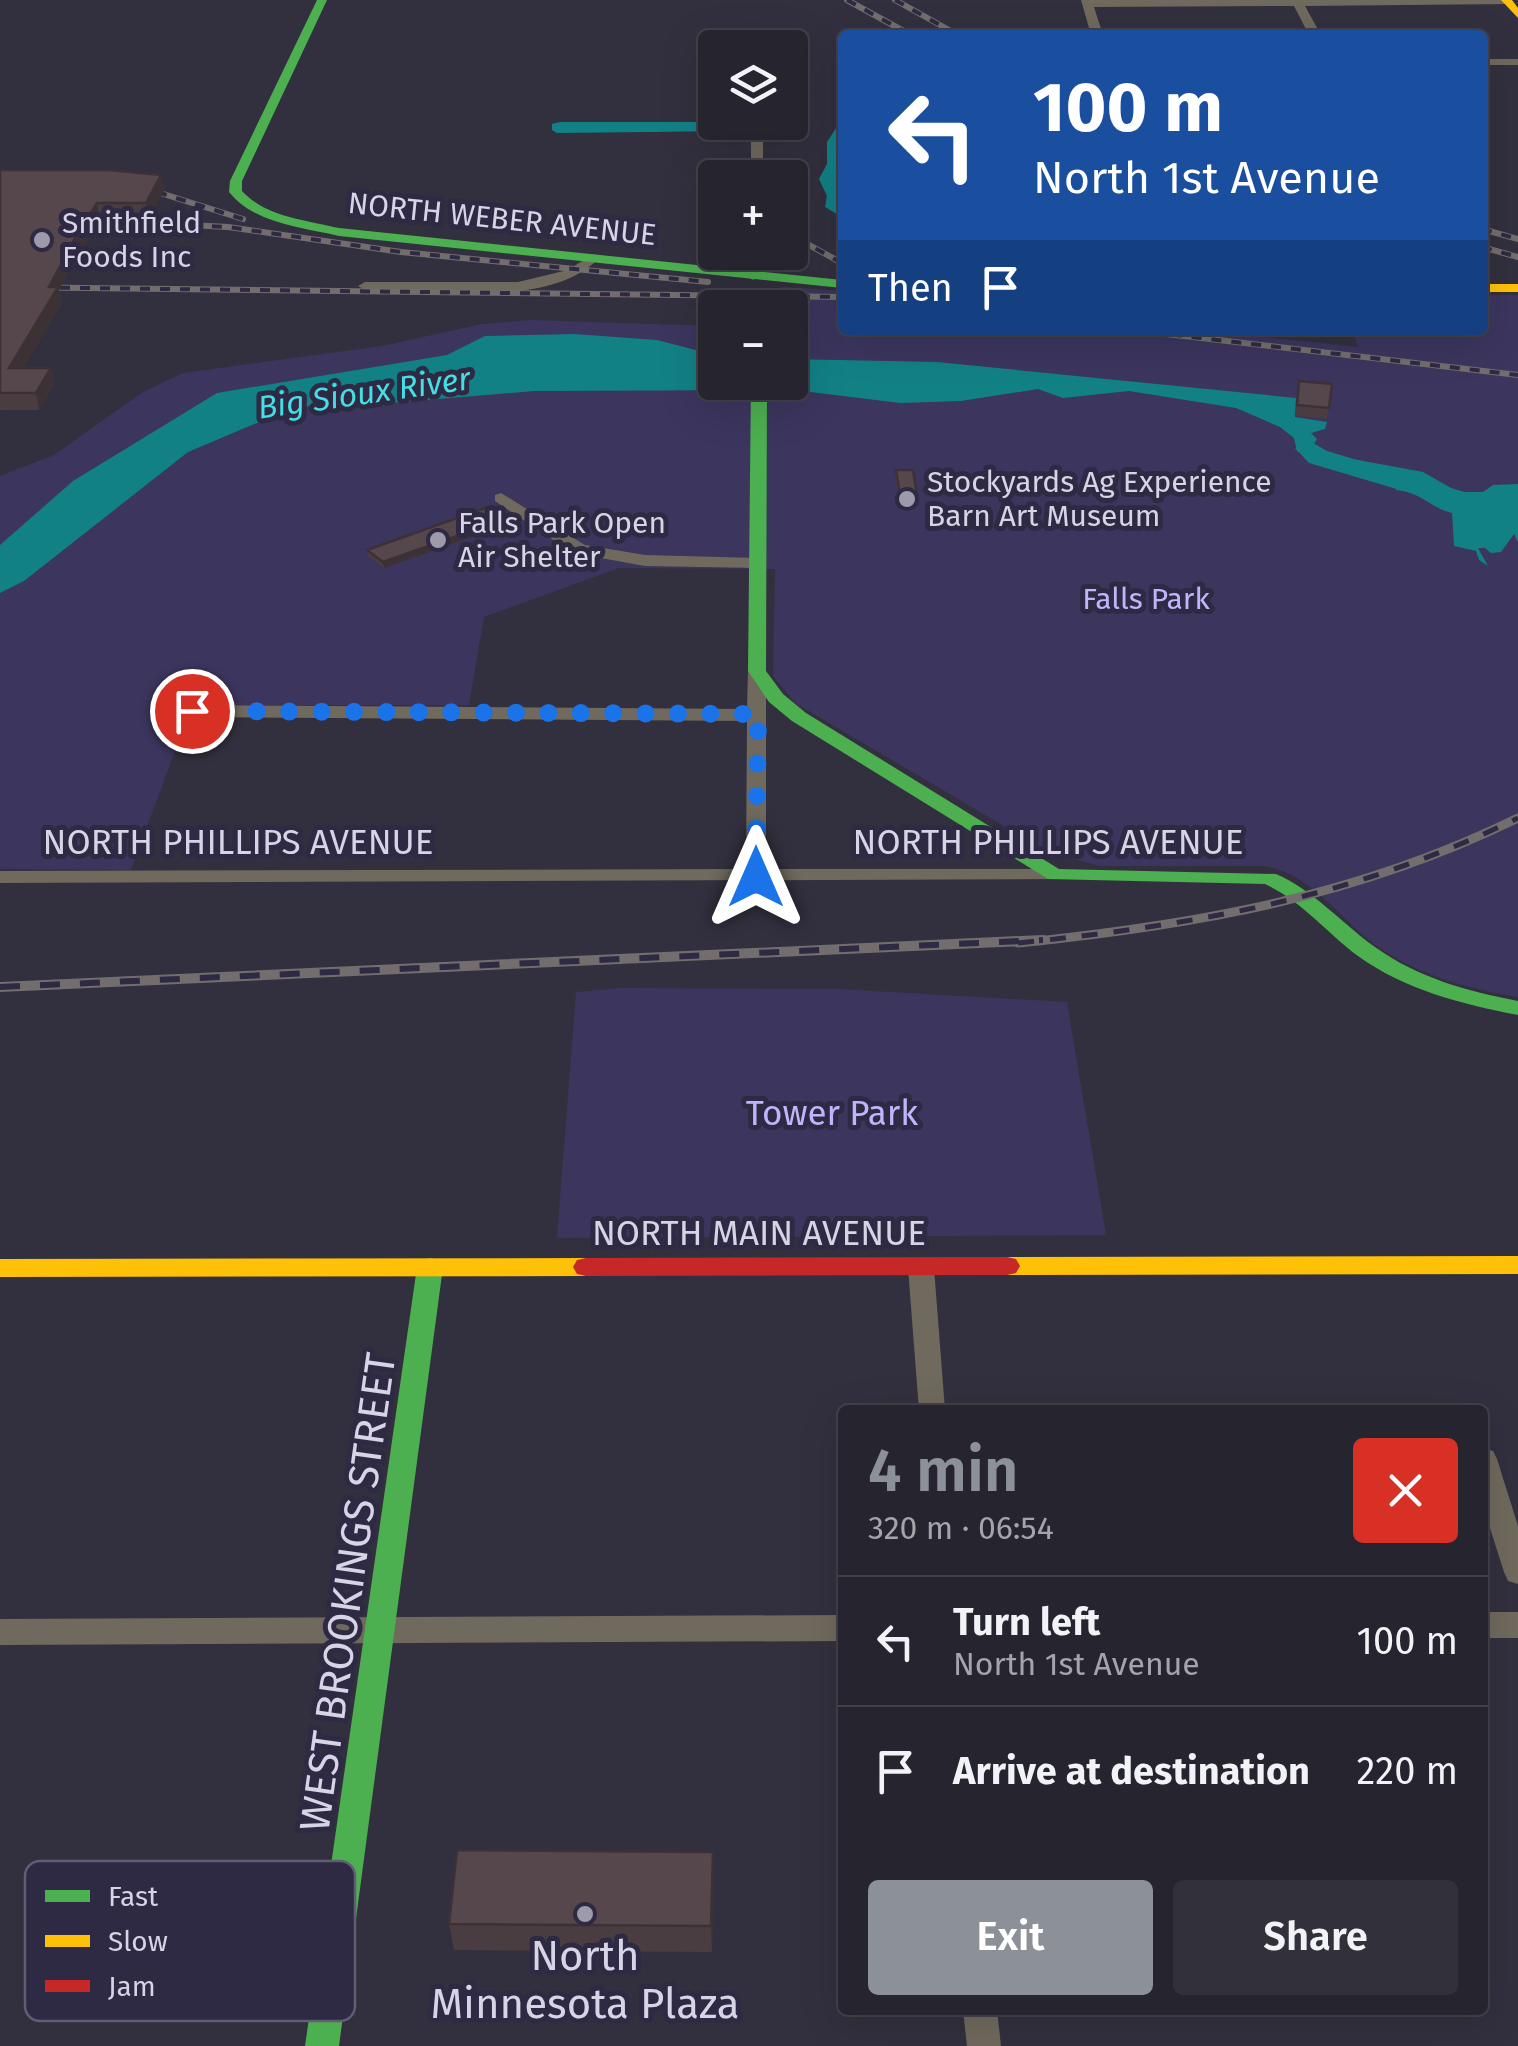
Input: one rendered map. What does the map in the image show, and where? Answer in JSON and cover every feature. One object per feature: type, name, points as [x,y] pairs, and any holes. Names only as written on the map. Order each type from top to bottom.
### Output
[{"type":"street","name":"NORTH WEBER AVENUE","points":[[322,0],[236,182],[236,192],[249,206],[303,225],[414,242],[838,284]]},
{"type":"street","points":[[1095,30],[1086,2],[1507,0],[1518,15]]},
{"type":"street","points":[[1297,2],[1312,30]]},
{"type":"street","points":[[1488,62],[1518,62]]},
{"type":"street","points":[[365,286],[539,284],[570,277],[590,260]]},
{"type":"street","points":[[1488,288],[1518,288]]},
{"type":"street","points":[[756,877],[759,400]]},
{"type":"street","points":[[501,498],[578,549],[593,553],[675,563],[758,564]]},
{"type":"street","points":[[757,671],[776,698],[799,717],[1055,875]]},
{"type":"street","points":[[192,711],[758,714]]},
{"type":"street","name":"NORTH PHILLIPS AVENUE","points":[[0,877],[1269,878],[1299,891],[1348,937],[1392,967],[1454,993],[1518,1008]]},
{"type":"street","name":"NORTH MAIN AVENUE","points":[[0,1268],[1518,1265]]},
{"type":"street","name":"WEST BROOKINGS STREET","points":[[348,1861],[430,1267]]},
{"type":"street","points":[[920,1268],[932,1405]]},
{"type":"street","points":[[1488,1475],[1518,1572]]},
{"type":"street","points":[[1488,1625],[1518,1625]]},
{"type":"street","points":[[0,1632],[838,1628]]},
{"type":"street","points":[[981,2015],[984,2046]]},
{"type":"street","name":"WEST BROOKINGS STREET","points":[[322,2046],[325,2021]]},
{"type":"green space","name":"Falls Park","points":[[785,287],[838,291],[838,335],[1244,335],[1358,347],[1354,335],[1488,335],[1488,295],[1518,295],[1518,997],[1447,980],[1413,967],[1366,938],[1312,888],[1281,871],[1263,866],[1100,866],[1050,853],[795,703],[773,676],[775,569],[619,568],[484,617],[469,705],[192,705],[131,870],[0,869],[0,476],[54,455],[143,392],[183,373],[382,346],[482,324],[531,320],[698,325],[698,400],[808,400],[808,290],[768,290]]},
{"type":"green space","name":"Tower Park","points":[[622,988],[837,989],[1067,1002],[1106,1235],[557,1238],[576,992]]},
{"type":"water","points":[[698,122],[698,131],[557,133],[552,124]]},
{"type":"water","points":[[838,125],[838,215],[825,207],[827,196],[819,179],[827,164],[827,142]]},
{"type":"water","points":[[574,334],[657,340],[698,351],[698,390],[534,391],[330,408],[342,401],[290,409],[188,452],[24,581],[0,593],[0,545],[73,481],[217,393],[447,355],[485,336]]},
{"type":"water","points":[[808,359],[937,362],[1296,398],[1295,417],[1327,422],[1325,429],[1311,433],[1317,439],[1312,447],[1320,453],[1423,472],[1458,492],[1483,492],[1493,485],[1518,484],[1518,542],[1514,534],[1501,552],[1478,548],[1488,566],[1479,560],[1476,551],[1454,546],[1452,513],[1396,490],[1393,478],[1386,474],[1343,463],[1314,463],[1297,451],[1294,438],[1280,427],[1236,408],[1129,391],[1063,398],[1038,389],[961,401],[900,403],[808,392]]},
{"type":"building","points":[[0,170],[109,170],[161,175],[146,203],[97,203],[75,238],[49,287],[58,287],[9,368],[51,368],[36,393],[0,393]]},
{"type":"building","points":[[1299,381],[1332,384],[1329,408],[1297,405]]},
{"type":"building","points":[[896,470],[913,470],[917,495],[900,495]]},
{"type":"building","name":"Falls Park Open Air Shelter","points":[[491,506],[508,518],[383,562],[367,550]]},
{"type":"building","name":"North Minnesota Plaza","points":[[457,1850],[713,1852],[711,1926],[449,1924]]},
{"type":"waterway","name":"Big Sioux River","points":[[1308,448],[1318,457],[1518,517]]},
{"type":"railway","points":[[847,0],[902,30]]},
{"type":"railway","points":[[895,0],[949,30]]},
{"type":"railway","points":[[138,186],[243,219]]},
{"type":"railway","points":[[92,220],[228,227],[401,252],[708,282]]},
{"type":"railway","points":[[1488,231],[1518,239]]},
{"type":"railway","points":[[808,244],[838,261]]},
{"type":"railway","points":[[1488,249],[1518,257]]},
{"type":"railway","points":[[0,287],[838,297]]},
{"type":"railway","points":[[1175,335],[1518,375]]},
{"type":"railway","points":[[1018,943],[1212,916],[1336,888],[1457,845],[1518,818]]},
{"type":"railway","points":[[0,987],[1043,940]]},
{"type":"traffic: fast","points":[[322,0],[236,181],[236,192],[249,206],[339,232],[838,284]]},
{"type":"traffic: fast","points":[[759,400],[757,671],[776,698],[799,717],[1055,875],[1269,878],[1297,893],[1355,943],[1402,973],[1459,995],[1518,1008]]},
{"type":"traffic: fast","points":[[348,1861],[430,1267]]},
{"type":"traffic: fast","points":[[322,2046],[325,2021]]},
{"type":"traffic: slow","points":[[1506,0],[1518,15]]},
{"type":"traffic: slow","points":[[1488,288],[1518,288]]},
{"type":"traffic: slow","points":[[1007,1266],[1518,1265]]},
{"type":"traffic: slow","points":[[0,1268],[586,1267]]},
{"type":"traffic: jam","points":[[586,1267],[1007,1266]]},
{"type":"place","name":"Smithfield Foods Inc","points":[[42,240]]},
{"type":"place","name":"Stockyards Ag Experience Barn Art Museum","points":[[907,499]]},
{"type":"place","name":"Falls Park Open Air Shelter","points":[[438,540]]},
{"type":"place","name":"North Minnesota Plaza","points":[[585,1914]]},
{"type":"route","points":[[192,711],[758,714],[756,877]]}]
